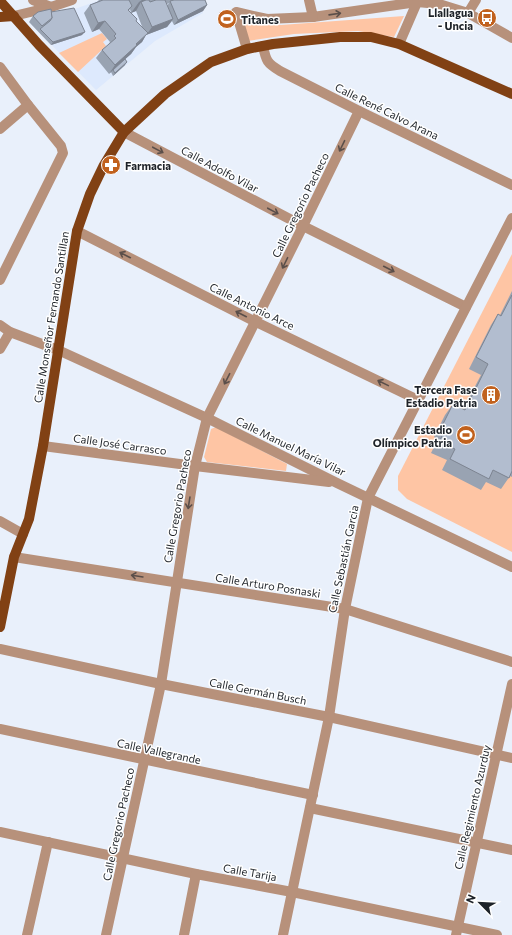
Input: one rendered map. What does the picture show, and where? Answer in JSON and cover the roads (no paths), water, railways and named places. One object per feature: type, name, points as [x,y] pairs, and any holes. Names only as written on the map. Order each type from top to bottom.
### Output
[{"type":"main road","name":"Calle Adolfo Vilar","points":[[0,1],[124,132]]},
{"type":"main road","points":[[0,17],[14,16]]},
{"type":"main road","name":"Calle Monseñor Fernando Santillan","points":[[0,627],[14,557],[29,519],[43,446],[77,231],[90,194],[104,165],[124,132],[165,94],[211,62],[247,49],[340,37],[371,37],[399,44],[512,94]]},
{"type":"street","points":[[33,0],[51,7]]},
{"type":"street","points":[[14,16],[72,0]]},
{"type":"street","points":[[309,0],[313,17]]},
{"type":"street","points":[[468,13],[476,0]]},
{"type":"street","points":[[399,44],[417,1]]},
{"type":"street","points":[[247,49],[236,12],[267,19],[313,17],[417,1],[439,4],[468,13],[512,38]]},
{"type":"street","name":"Calle René Calvo Arana","points":[[263,46],[265,58],[268,63],[359,111],[512,185]]},
{"type":"street","points":[[0,67],[61,146],[63,153],[1,276]]},
{"type":"street","points":[[0,129],[28,105]]},
{"type":"street","name":"Calle Gregorio Pacheco","points":[[106,935],[161,684],[195,466],[207,418],[256,322],[359,111]]},
{"type":"street","name":"Calle Adolfo Vilar","points":[[124,132],[303,226],[466,308]]},
{"type":"street","name":"Calle Sebastián Garcia","points":[[283,935],[329,717],[344,609],[368,498],[512,218]]},
{"type":"street","name":"Calle Antonio Arce","points":[[77,231],[256,322],[418,400]]},
{"type":"street","name":"Calle Manuel María Vilar","points":[[0,325],[10,332],[58,350],[207,418],[337,483],[512,567]]},
{"type":"street","points":[[0,349],[10,332]]},
{"type":"street","name":"Calle José Carrasco","points":[[43,446],[337,483]]},
{"type":"street","points":[[0,521],[23,534]]},
{"type":"street","name":"Calle Arturo Posnaski","points":[[14,557],[344,609],[512,662]]},
{"type":"street","name":"Calle Germán Busch","points":[[0,648],[161,684],[329,717],[512,758]]},
{"type":"street","name":"Calle Regimiento Azurduy","points":[[456,931],[512,684]]},
{"type":"street","name":"Calle Vallegrande","points":[[0,728],[313,795]]},
{"type":"street","points":[[310,808],[512,850]]},
{"type":"street","name":"Calle Tarija","points":[[0,832],[196,874],[292,892],[456,931],[497,935]]},
{"type":"street","points":[[27,935],[48,842]]},
{"type":"street","points":[[184,935],[196,874]]},
{"type":"place","name":"Llallagua - Uncia","points":[[487,18]]},
{"type":"place","name":"Titanes","points":[[227,19]]},
{"type":"place","name":"Farmacia","points":[[111,165]]},
{"type":"place","name":"Tercera Fase Estadio Patria","points":[[491,395]]},
{"type":"place","name":"Estadio Olímpico Patria","points":[[466,435]]}]
